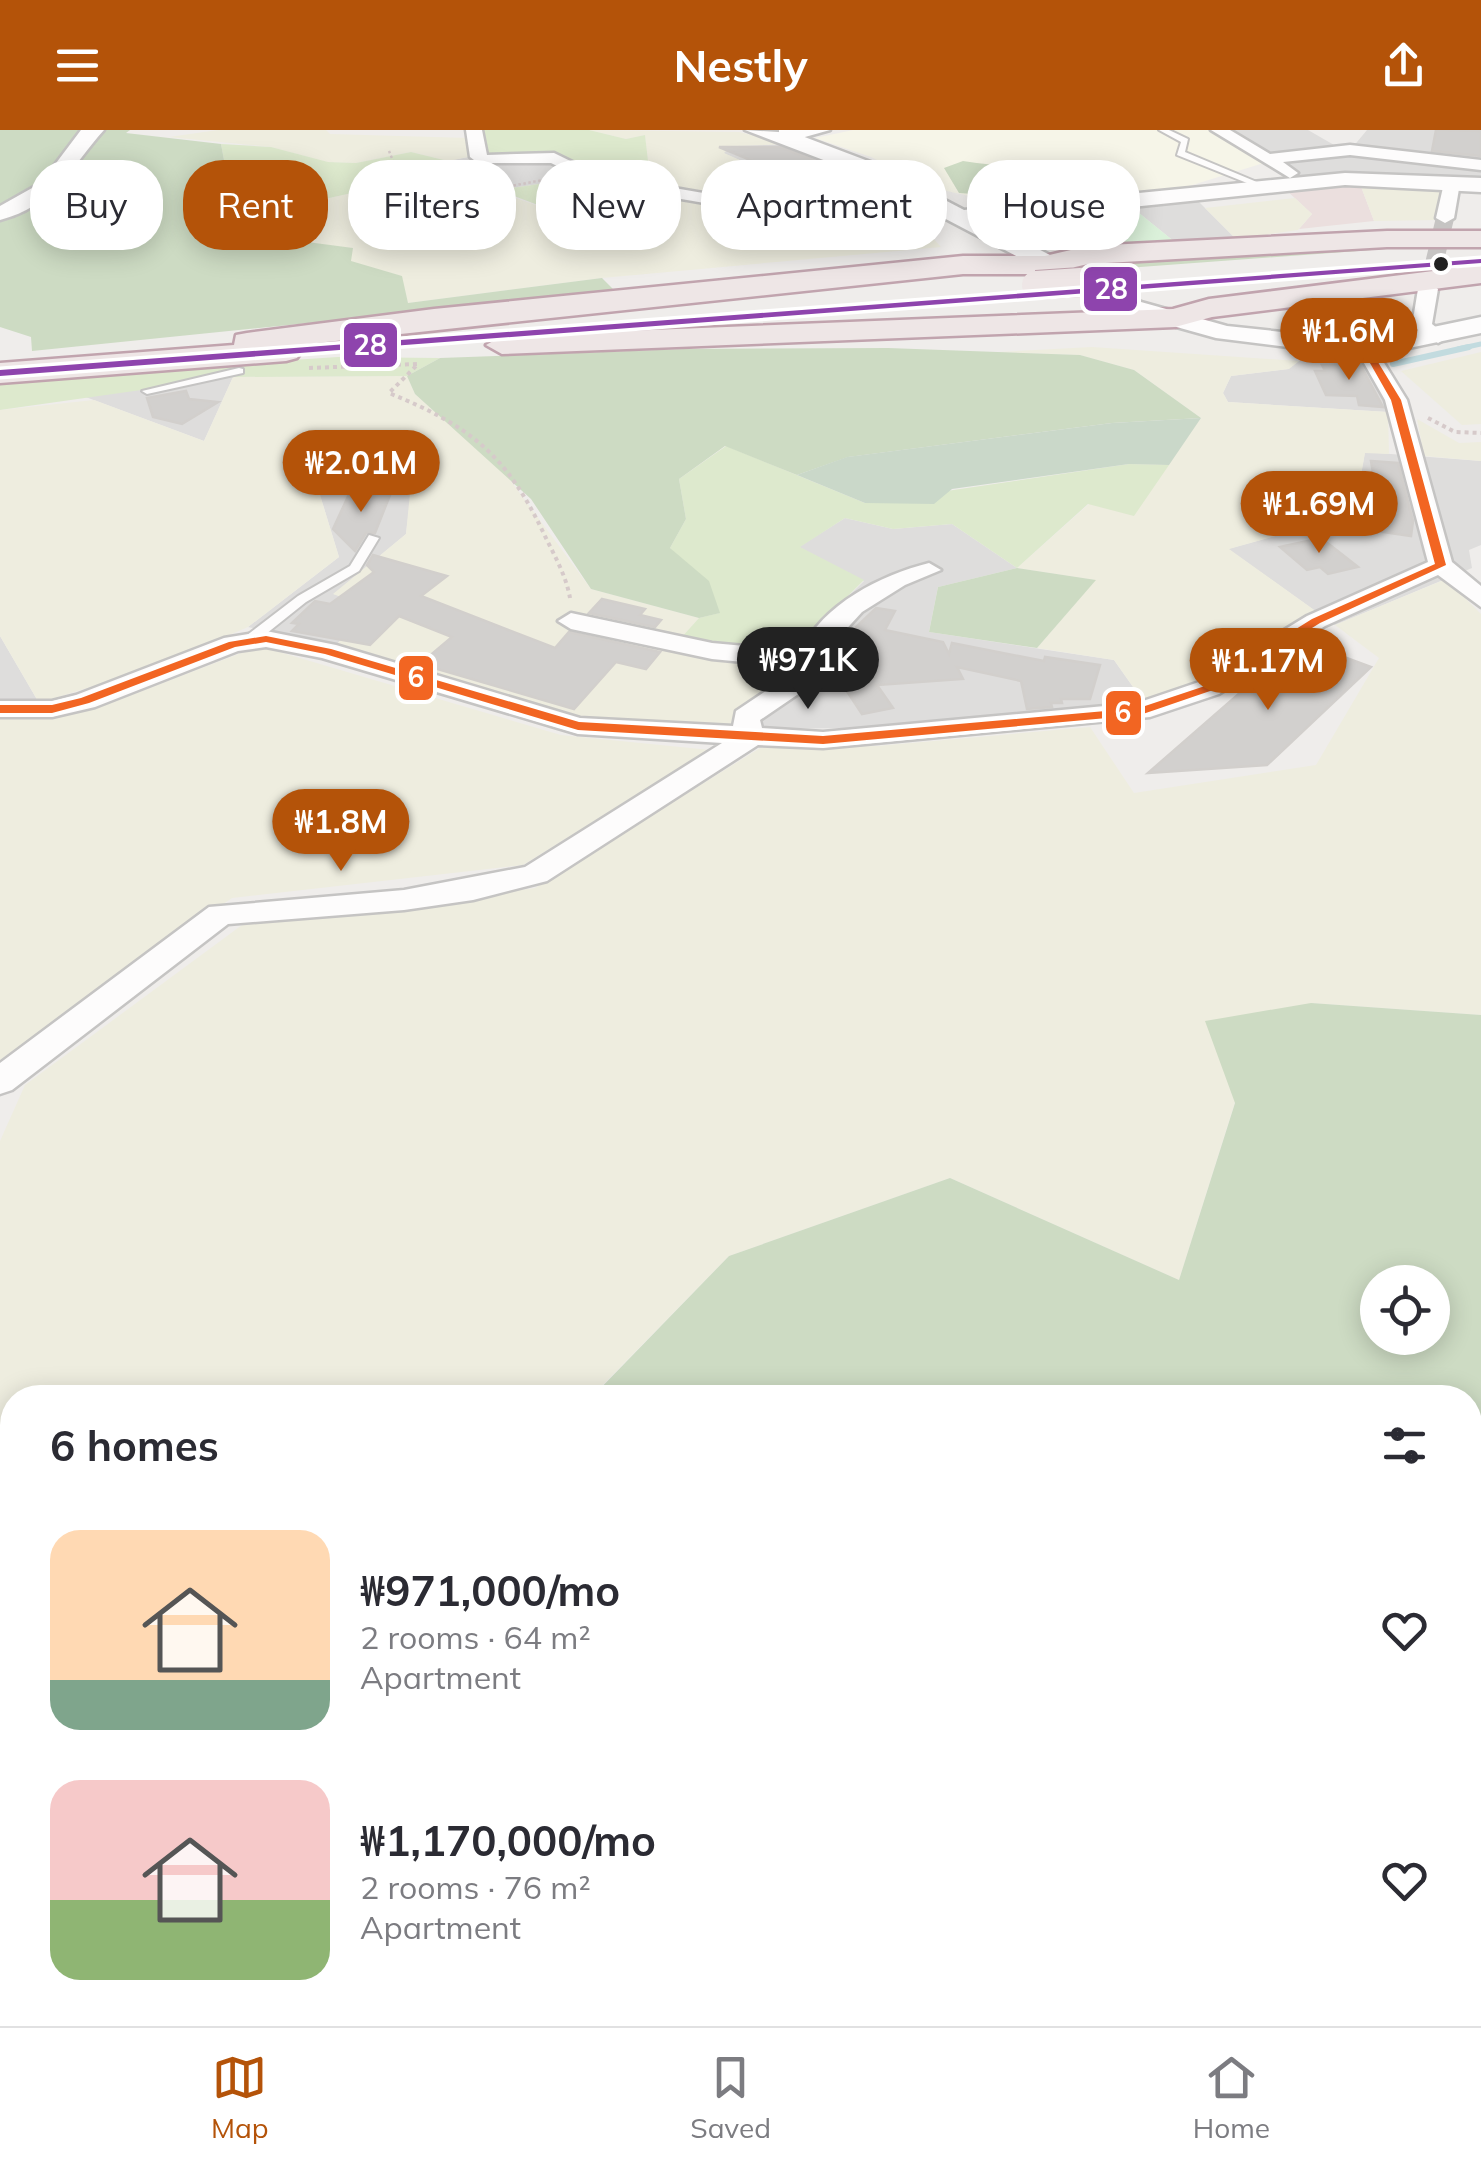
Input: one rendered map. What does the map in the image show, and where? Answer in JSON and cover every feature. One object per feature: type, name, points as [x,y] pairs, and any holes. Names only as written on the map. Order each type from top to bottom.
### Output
[{"type":"highway","points":[[1038,250],[1088,256],[1387,239],[1481,239]]},
{"type":"highway","points":[[962,265],[976,250]]},
{"type":"highway","points":[[1117,284],[1481,252]]},
{"type":"highway","points":[[0,361],[243,357],[1044,282],[1088,256]]},
{"type":"highway","points":[[0,373],[359,345],[1044,282],[1117,284],[1481,261]]},
{"type":"highway","points":[[243,357],[434,318],[962,265],[1044,282]]},
{"type":"highway","points":[[359,345],[519,345],[1175,318],[1208,308],[1481,274]]},
{"type":"street","points":[[0,213],[42,196],[56,182],[84,136],[94,130]]},
{"type":"street","points":[[474,130],[478,158],[484,160],[554,158],[594,179],[701,197]]},
{"type":"street","points":[[754,130],[822,130]]},
{"type":"street","points":[[1220,130],[1272,158],[1303,183]]},
{"type":"street","points":[[787,133],[848,160]]},
{"type":"street","points":[[1326,137],[1392,179]]},
{"type":"street","points":[[1272,158],[1350,150],[1481,166]]},
{"type":"street","points":[[1140,198],[1260,185],[1392,179],[1481,185]]},
{"type":"street","points":[[1446,218],[1452,182]]},
{"type":"street","points":[[947,213],[967,224]]},
{"type":"street","points":[[956,218],[967,217]]},
{"type":"street","points":[[1006,250],[1044,282],[1256,338],[1366,349],[1481,325]]},
{"type":"street","points":[[1428,289],[1422,326],[1438,337]]},
{"type":"street","points":[[1366,349],[1396,400],[1442,565],[1481,598]]},
{"type":"street","points":[[0,710],[52,710],[86,702],[247,642],[266,639],[326,651],[578,726],[823,740],[1140,712],[1209,688],[1316,621],[1442,565]]},
{"type":"street","points":[[749,738],[746,716],[803,678],[816,645],[854,606],[896,580],[929,570]]},
{"type":"street","points":[[571,621],[712,651],[810,660]]},
{"type":"street","points":[[0,1081],[220,914],[404,900],[473,890],[536,874],[749,738]]},
{"type":"lane","points":[[1163,130],[1186,142],[1180,153],[1260,185]]},
{"type":"lane","points":[[147,391],[243,357]]},
{"type":"lane","points":[[247,642],[302,599],[355,568],[373,538]]},
{"type":"path","points":[[298,369],[418,364],[388,393],[451,416],[490,446],[516,477],[569,591],[571,621]]},
{"type":"path","points":[[1396,400],[1418,409],[1440,427],[1481,432]]},
{"type":"shaded area","points":[[218,130],[326,130],[330,134],[469,138],[468,157],[444,160],[411,152],[348,163],[328,162],[271,147],[169,137]]},
{"type":"shaded area","points":[[589,130],[739,132],[791,144],[731,146],[724,153],[740,160],[701,160],[701,195],[681,191],[681,160],[648,160],[645,135],[626,139]]},
{"type":"shaded area","points":[[853,130],[1212,130],[1267,162],[1173,191],[1140,194],[1140,160],[967,160],[967,195],[947,191],[947,160],[877,160],[815,138]]},
{"type":"shaded area","points":[[1212,130],[1308,130],[1341,149],[1352,148],[1367,130],[1481,130],[1481,181],[1396,174],[1301,176],[1278,160]]},
{"type":"shaded area","points":[[791,144],[831,160],[739,160],[723,153],[731,146]]},
{"type":"shaded area","points":[[468,157],[549,160],[536,160],[536,184],[516,187],[516,160],[453,160]]},
{"type":"shaded area","points":[[1360,184],[1374,221],[1299,229],[1312,214],[1283,187]]},
{"type":"shaded area","points":[[1360,184],[1441,186],[1437,220],[1374,221]]},
{"type":"shaded area","points":[[348,194],[348,248],[328,245],[328,198]]},
{"type":"shaded area","points":[[516,198],[536,205],[536,250],[681,250],[681,201],[689,198],[701,200],[701,250],[908,250],[602,278],[408,303],[401,276],[350,261],[352,250],[516,250]]},
{"type":"shaded area","points":[[1195,198],[1236,239],[1176,243],[1140,214],[1140,203]]},
{"type":"shaded area","points":[[1295,198],[1312,214],[1298,230],[1236,239],[1205,208]]},
{"type":"shaded area","points":[[1092,347],[1299,361],[1289,369],[1231,376],[1223,393],[1228,402],[1388,412],[1389,454],[1365,453],[1354,514],[1229,549],[1317,612],[1194,685],[1143,701],[1114,660],[1037,648],[1095,580],[1017,568],[1089,504],[1201,418],[1134,370],[1080,355],[998,352]]},
{"type":"shaded area","points":[[1481,352],[1481,424],[1462,425],[1401,371]]},
{"type":"shaded area","points":[[1359,357],[1405,396],[1388,412],[1228,402],[1223,393],[1231,376],[1288,369],[1299,361]]},
{"type":"shaded area","points":[[407,376],[415,394],[507,476],[591,589],[699,618],[671,650],[792,667],[735,713],[731,729],[586,719],[336,646],[365,606],[333,594],[406,534],[410,493],[386,476],[320,495],[339,557],[248,627],[158,666],[39,703],[0,636],[0,410],[94,400],[204,441],[233,377]]},
{"type":"shaded area","points":[[233,377],[204,441],[83,396]]},
{"type":"shaded area","points":[[1417,419],[1459,443],[1481,442],[1481,461],[1424,456]]},
{"type":"shaded area","points":[[1365,452],[1481,461],[1481,545],[1469,550],[1472,568],[1335,625],[1228,549],[1354,514]]},
{"type":"shaded area","points":[[387,476],[411,493],[406,534],[334,594],[365,605],[336,646],[248,627],[339,557],[320,495]]},
{"type":"shaded area","points":[[845,518],[893,529],[952,524],[1017,568],[938,587],[929,632],[1114,660],[1143,701],[864,728],[731,729],[735,713],[791,667],[794,650],[864,581],[799,547]]},
{"type":"shaded area","points":[[1446,579],[1481,614],[1481,1015],[1311,1003],[1235,1102],[1179,1280],[950,1178],[729,1256],[603,1385],[0,1385],[0,1141],[25,1085],[242,925],[535,888],[760,748],[877,746],[1090,727],[1134,793],[1316,765],[1379,658],[1335,625]]},
{"type":"shaded area","points":[[0,636],[39,703],[0,701]]},
{"type":"shaded area","points":[[259,646],[561,735],[710,750],[523,865],[232,898],[0,1060],[0,717],[38,717],[103,706]]},
{"type":"green space","points":[[0,130],[130,130],[126,133],[221,144],[224,160],[183,160],[183,250],[348,247],[353,250],[351,261],[402,276],[408,303],[602,278],[616,292],[32,351],[31,337],[0,327]]},
{"type":"green space","points":[[480,130],[589,130],[626,139],[645,135],[648,160],[565,160],[557,156],[484,157]]},
{"type":"green space","points":[[221,144],[271,147],[320,160],[224,160]]},
{"type":"green space","points":[[411,152],[444,160],[371,160]]},
{"type":"green space","points":[[328,162],[348,163],[348,194],[328,198]]},
{"type":"green space","points":[[967,162],[967,194],[959,193],[947,167]]},
{"type":"green space","points":[[536,184],[536,204],[516,197],[516,187]]},
{"type":"green space","points":[[1140,214],[1176,243],[1140,245]]},
{"type":"green space","points":[[1481,242],[1113,269],[1094,267],[1099,257]]},
{"type":"green space","points":[[888,348],[1080,355],[1134,370],[1201,418],[1112,423],[848,457],[797,475],[725,446],[679,479],[686,519],[670,548],[709,581],[720,613],[699,618],[591,589],[531,499],[415,394],[407,376],[440,358],[684,349]]},
{"type":"green space","points":[[338,357],[440,358],[407,376],[233,377],[0,410],[0,379]]},
{"type":"green space","points":[[1201,418],[1169,465],[1129,464],[952,489],[934,504],[865,503],[797,475],[847,457],[1112,423]]},
{"type":"green space","points":[[726,446],[865,503],[1129,464],[1169,465],[1134,516],[1088,504],[1017,568],[952,524],[893,529],[845,518],[800,547],[864,580],[794,650],[681,638],[699,618],[719,613],[670,548],[686,519],[679,479]]},
{"type":"green space","points":[[1017,568],[1096,580],[1037,648],[929,632],[938,587]]},
{"type":"green space","points":[[1311,1003],[1481,1015],[1481,1385],[604,1385],[729,1256],[950,1178],[1179,1280],[1235,1103],[1205,1021]]},
{"type":"building","points":[[1436,130],[1481,131],[1481,156],[1432,151]]},
{"type":"building","points":[[719,147],[780,147],[813,160],[750,160]]},
{"type":"building","points":[[1348,359],[1358,360],[1383,407],[1359,405],[1357,396],[1326,395],[1315,371],[1325,371],[1322,365],[1350,364]]},
{"type":"building","points":[[186,391],[189,399],[218,402],[182,424],[153,417],[147,398]]},
{"type":"building","points":[[1371,461],[1398,463],[1413,521],[1411,536],[1369,530],[1374,502],[1378,502]]},
{"type":"building","points":[[351,490],[392,490],[375,533],[366,533],[355,551],[333,529]]},
{"type":"building","points":[[1321,538],[1358,567],[1328,574],[1320,567],[1307,570],[1280,547]]},
{"type":"building","points":[[373,555],[447,576],[421,596],[555,648],[569,632],[660,652],[646,669],[616,662],[574,709],[420,664],[452,637],[399,616],[370,645],[292,631],[299,624],[292,623],[315,601],[330,604],[374,572],[367,565]]},
{"type":"building","points":[[602,599],[645,609],[640,615],[661,620],[655,627],[589,613]]},
{"type":"building","points":[[876,608],[895,611],[885,630],[943,642],[949,654],[952,643],[1044,661],[1045,657],[1100,665],[1090,699],[1061,699],[1062,703],[1051,703],[1052,707],[1027,709],[1021,681],[957,667],[963,679],[877,685],[893,708],[862,714],[827,661],[832,650]]},
{"type":"building","points":[[1306,643],[1371,667],[1267,765],[1148,773],[1273,664]]},
{"type":"waterway","points":[[1458,349],[1481,344]]},
{"type":"waterway","points":[[1393,364],[1469,347]]},
{"type":"tunnel","points":[[1428,289],[1445,218]]},
{"type":"transit line","name":"28","points":[[0,373],[1481,261]]},
{"type":"transit line","name":"6","points":[[0,709],[52,709],[85,701],[233,644],[266,639],[327,651],[578,726],[823,740],[1140,711],[1209,688],[1316,621],[1441,565],[1396,400],[1366,349]]}]
